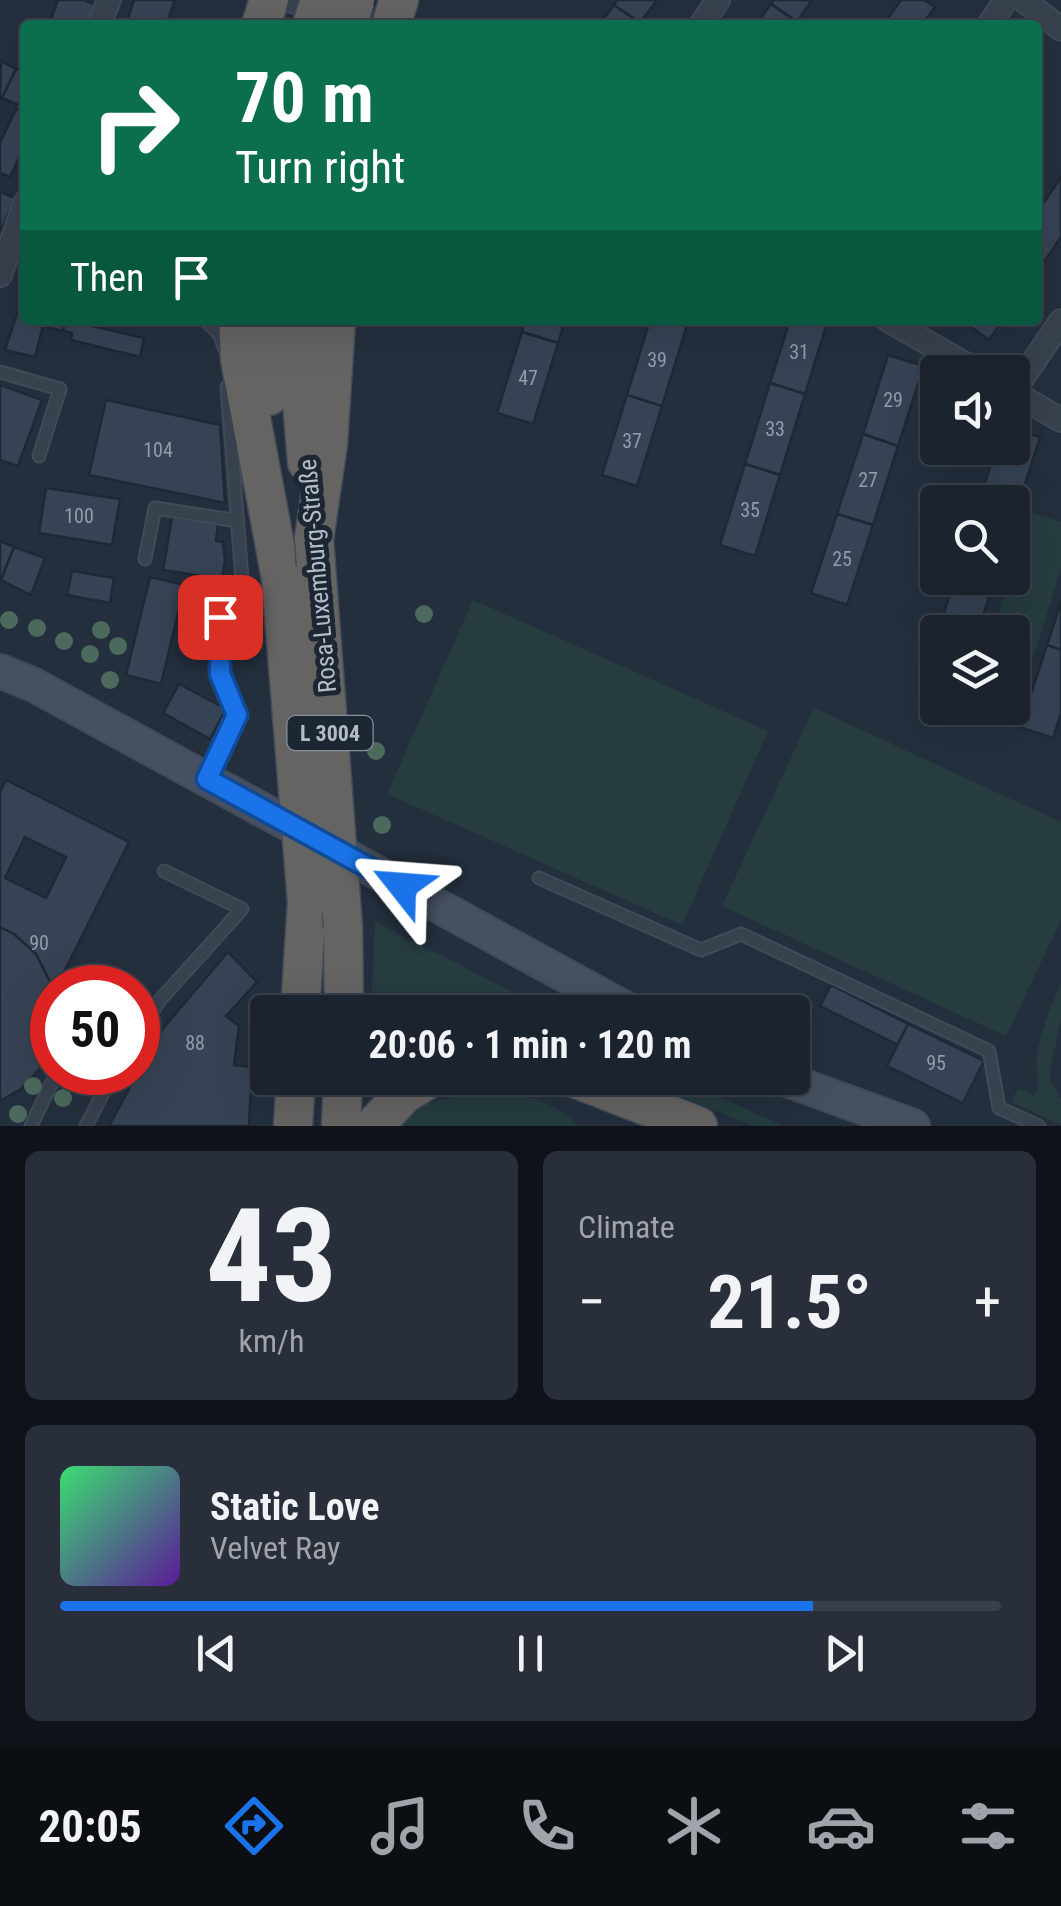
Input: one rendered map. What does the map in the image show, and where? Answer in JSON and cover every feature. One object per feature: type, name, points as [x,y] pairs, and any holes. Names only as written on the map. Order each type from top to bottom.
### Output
[{"type":"highway","points":[[238,325],[240,359],[281,578]]},
{"type":"highway","name":"Rosa-Luxemburg-Straße","points":[[267,325],[281,578],[306,902],[301,995]]},
{"type":"highway","name":"Rosa-Luxemburg-Straße","points":[[299,325],[298,354],[344,927],[344,995]]},
{"type":"highway","points":[[314,539],[328,444],[336,325]]},
{"type":"highway","points":[[293,1126],[295,1095]]},
{"type":"highway","points":[[341,1126],[342,1095]]},
{"type":"highway","points":[[374,1126],[403,1095]]},
{"type":"highway","points":[[590,1095],[618,1126]]},
{"type":"highway","points":[[618,1095],[698,1126]]},
{"type":"main road","points":[[0,660],[34,685]]},
{"type":"main road","points":[[0,671],[34,685],[601,995]]},
{"type":"main road","points":[[810,1088],[913,1126]]},
{"type":"main road","points":[[798,1095],[862,1126]]},
{"type":"street","points":[[289,0],[353,20]]},
{"type":"street","points":[[1023,0],[1061,29]]},
{"type":"street","points":[[0,275],[18,244]]},
{"type":"street","points":[[1030,366],[1061,321]]},
{"type":"street","points":[[897,325],[949,355]]},
{"type":"street","points":[[1030,402],[1061,420]]},
{"type":"lane","points":[[207,779],[237,715],[220,674],[220,617],[245,617],[224,347],[212,325]]},
{"type":"lane","points":[[0,372],[60,389],[39,456]]},
{"type":"lane","points":[[145,560],[155,508],[238,521]]},
{"type":"lane","points":[[160,1000],[242,910],[164,871]]},
{"type":"lane","points":[[539,878],[701,950],[741,934],[989,1051],[1000,1108],[1039,1126]]},
{"type":"lane","points":[[31,1126],[48,1095]]},
{"type":"lane","points":[[86,1126],[102,1095]]},
{"type":"green space","points":[[1030,512],[1061,522],[1061,569],[1032,662],[1030,615],[998,615],[1004,595],[1030,595]]},
{"type":"green space","points":[[473,600],[768,731],[682,925],[387,794]]},
{"type":"green space","points":[[814,708],[1061,822],[1061,920],[1006,1036],[722,906]]},
{"type":"green space","points":[[375,922],[519,995],[372,995]]},
{"type":"green space","points":[[1061,984],[1061,1020],[1050,1070],[1051,1082],[1061,1099],[1061,1125],[1011,1102],[1018,1088],[1034,1096],[1039,1046]]},
{"type":"green space","points":[[460,1095],[516,1095],[547,1104],[579,1126],[398,1126],[425,1104]]},
{"type":"green space","points":[[678,1095],[716,1095],[783,1126],[753,1126]]},
{"type":"building","points":[[58,0],[84,0],[96,5],[89,20],[51,19]]},
{"type":"building","points":[[134,0],[175,0],[168,20],[127,20]]},
{"type":"building","points":[[617,0],[657,0],[642,20],[636,20],[614,5]]},
{"type":"building","points":[[774,0],[812,0],[798,20],[771,4]]},
{"type":"building","points":[[901,0],[924,0],[935,7],[926,20],[887,20]]},
{"type":"building","points":[[771,4],[794,20],[760,20]]},
{"type":"building","points":[[614,5],[636,20],[603,20]]},
{"type":"building","points":[[1,61],[16,69],[2,98],[0,96]]},
{"type":"building","points":[[16,69],[20,71],[18,105],[2,98]]},
{"type":"building","points":[[16,109],[20,111],[20,156],[10,177],[0,173],[0,143]]},
{"type":"building","points":[[1061,177],[1061,237],[1042,265],[1042,205]]},
{"type":"building","points":[[0,192],[15,198],[1,230],[0,229]]},
{"type":"building","points":[[19,308],[20,325],[65,325],[63,331],[43,326],[35,357],[5,350]]},
{"type":"building","points":[[65,325],[88,325],[144,338],[140,357],[71,340],[72,333],[63,331]]},
{"type":"building","points":[[524,325],[563,325],[558,343],[522,332]]},
{"type":"building","points":[[648,325],[687,325],[662,406],[627,395]]},
{"type":"building","points":[[788,325],[826,325],[805,394],[770,383]]},
{"type":"building","points":[[968,325],[1000,325],[989,340]]},
{"type":"building","points":[[522,332],[558,343],[533,424],[497,413]]},
{"type":"building","points":[[888,355],[920,365],[920,378],[898,446],[863,434]]},
{"type":"building","points":[[770,383],[805,394],[780,475],[745,464]]},
{"type":"building","points":[[0,385],[42,400],[18,466],[0,460]]},
{"type":"building","points":[[627,395],[662,406],[637,486],[602,475]]},
{"type":"building","points":[[106,400],[220,425],[225,503],[89,475]]},
{"type":"building","points":[[863,434],[898,446],[873,525],[837,514]]},
{"type":"building","points":[[1030,434],[1040,437],[1025,485],[984,485],[991,465],[1030,465]]},
{"type":"building","points":[[745,464],[780,475],[755,556],[720,545]]},
{"type":"building","points":[[46,488],[120,499],[112,545],[39,533]]},
{"type":"building","points":[[837,514],[873,525],[847,605],[811,593]]},
{"type":"building","points":[[172,517],[218,524],[216,541],[223,542],[225,561],[222,579],[163,570]]},
{"type":"building","points":[[0,541],[14,547],[1,580],[0,580]]},
{"type":"building","points":[[14,547],[45,558],[31,595],[1,580]]},
{"type":"building","points":[[72,571],[114,578],[110,603],[67,595]]},
{"type":"building","points":[[150,577],[185,585],[161,684],[126,675]]},
{"type":"building","points":[[950,595],[989,596],[983,615],[943,615]]},
{"type":"building","points":[[1061,602],[1061,650],[1047,645]]},
{"type":"building","points":[[1047,645],[1061,650],[1061,713],[1053,738],[1020,727],[1030,725],[1030,697]]},
{"type":"building","points":[[179,684],[226,709],[210,739],[163,713]]},
{"type":"building","points":[[6,780],[129,842],[68,965],[30,965],[30,1035],[0,1099],[0,792]],"holes":[[[25,837],[66,857],[46,898],[5,878]]]},
{"type":"building","points":[[0,927],[36,954],[42,965],[30,965],[30,1079],[0,1101]]},
{"type":"building","points":[[228,952],[257,982],[226,1016],[239,1026],[234,1065],[250,1067],[249,1126],[109,1126],[126,1095],[160,1095],[160,1032]]},
{"type":"building","points":[[831,985],[908,1024],[898,1045],[820,1006]]},
{"type":"building","points":[[908,1024],[984,1061],[963,1103],[887,1066]]},
{"type":"route","points":[[220,617],[220,674],[237,715],[207,779],[402,886]]}]
